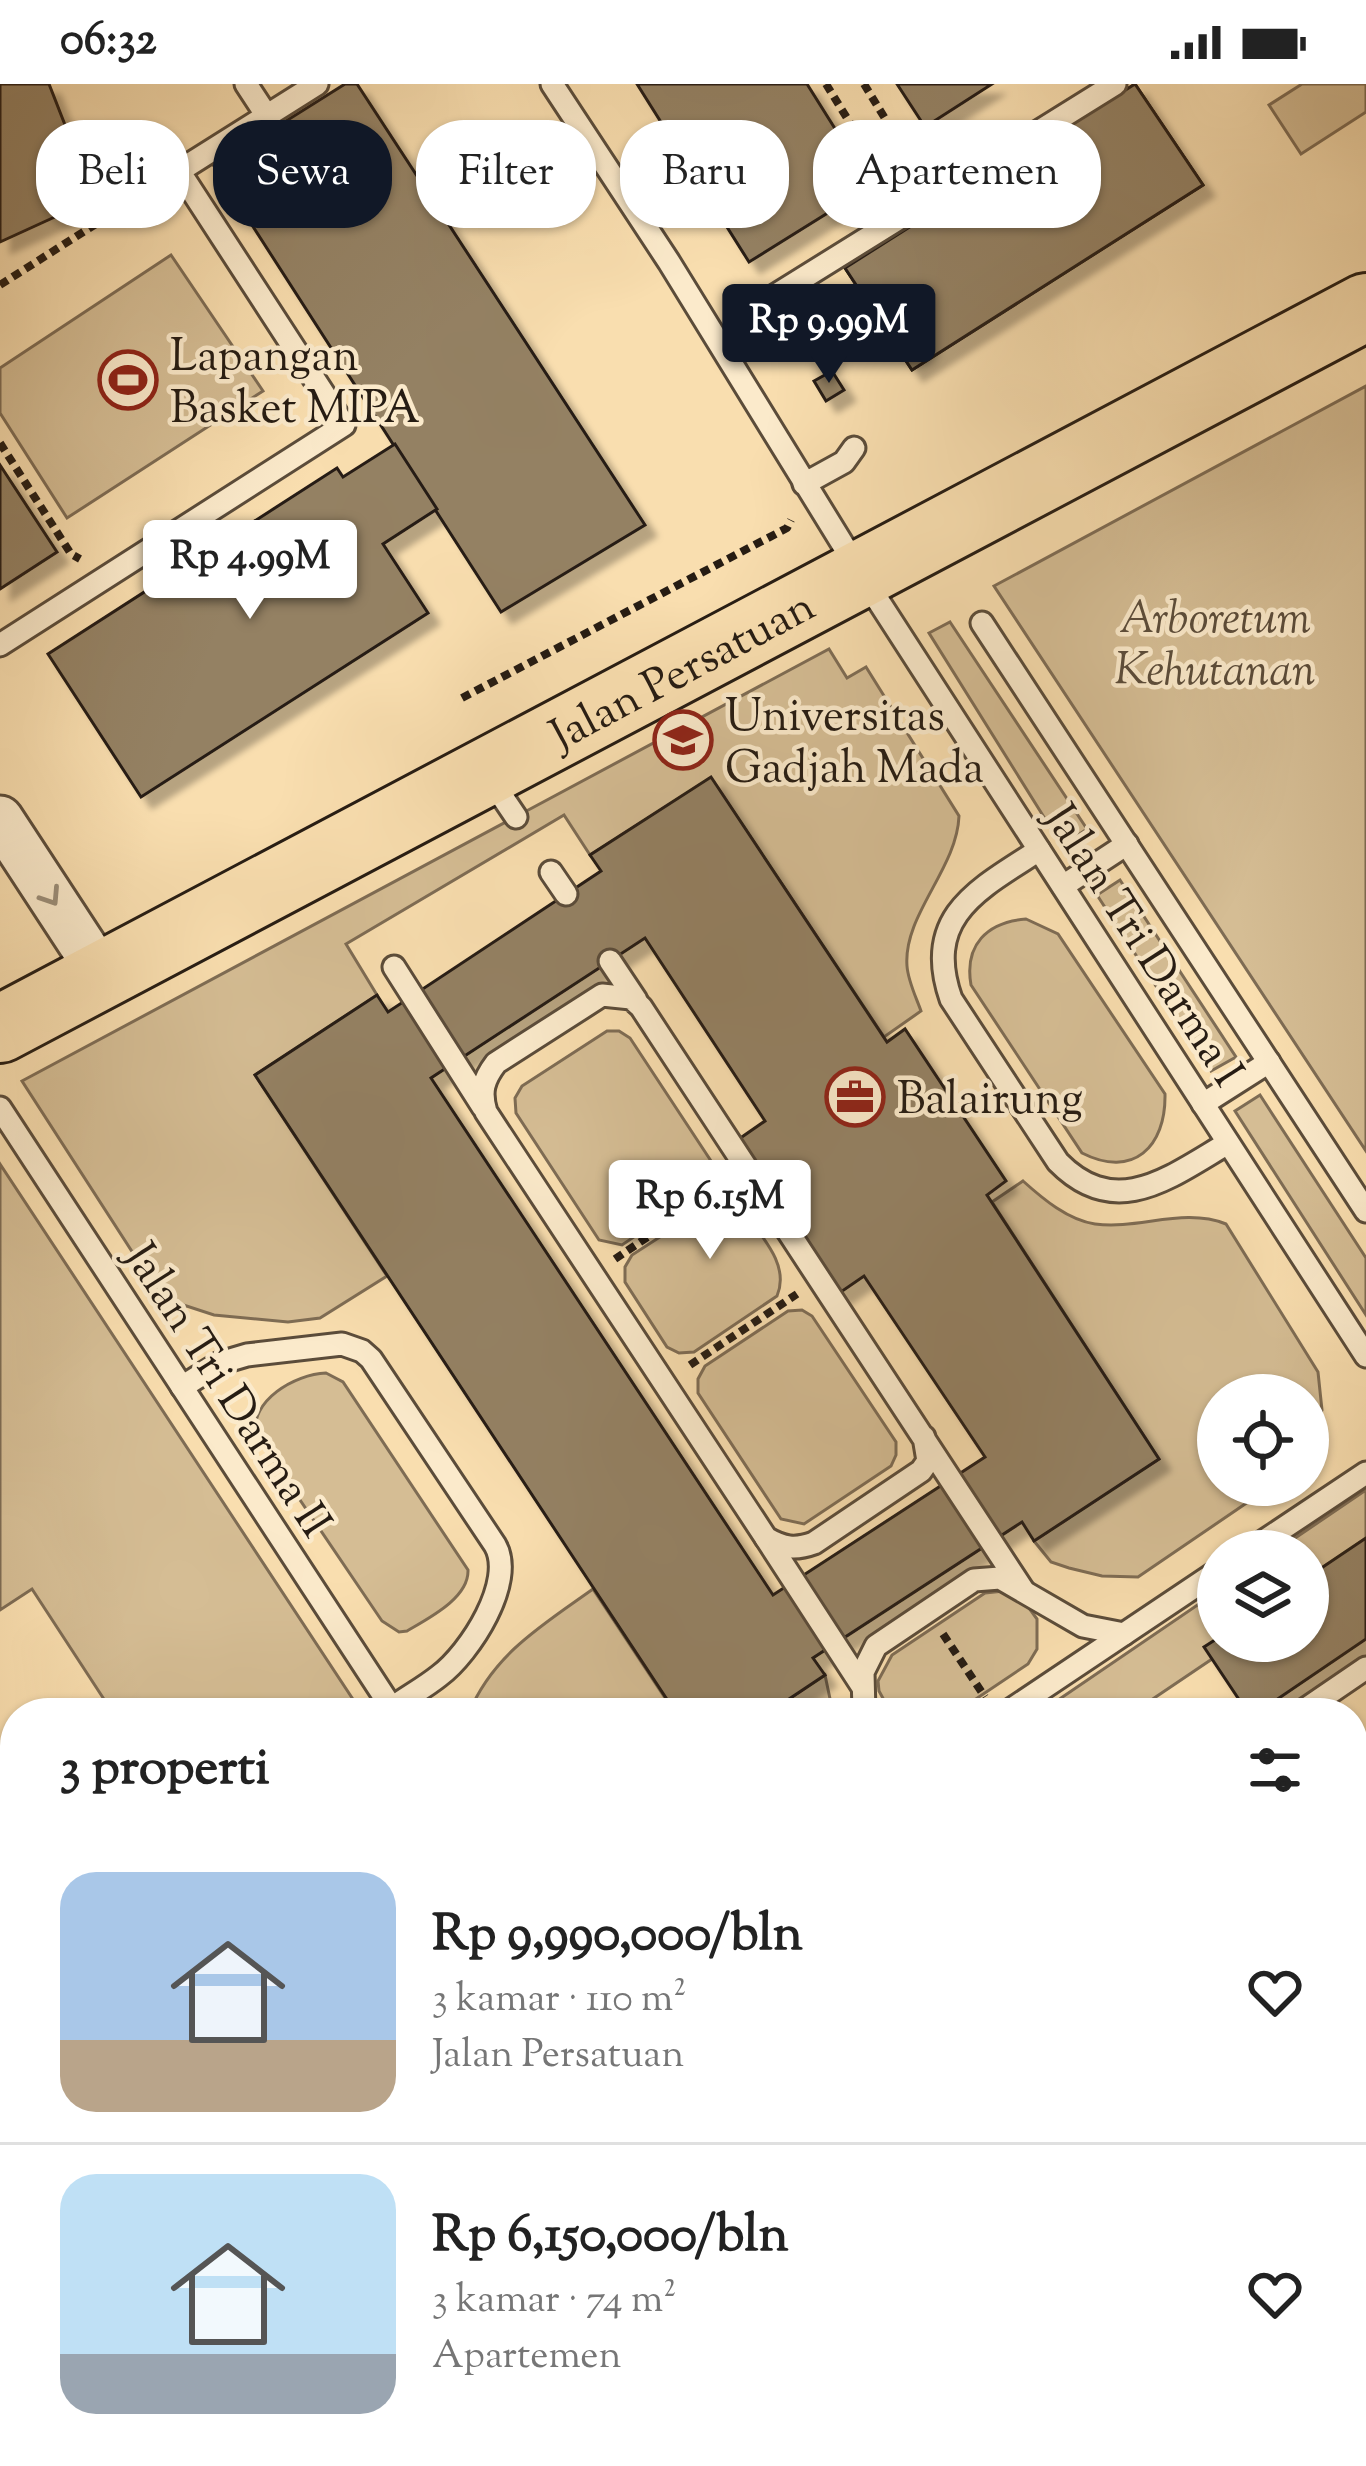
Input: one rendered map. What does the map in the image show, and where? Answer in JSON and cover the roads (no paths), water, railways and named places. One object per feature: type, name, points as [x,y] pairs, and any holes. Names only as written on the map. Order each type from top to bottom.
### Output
[{"type":"main road","name":"Jalan Persatuan","points":[[0,1029],[102,975],[500,794],[861,574],[1366,308]]},
{"type":"street","points":[[0,819],[102,975]]},
{"type":"lane","points":[[246,84],[267,116]]},
{"type":"lane","points":[[0,645],[344,425],[178,171],[317,84]]},
{"type":"lane","name":"Jalan Tri Darma I","points":[[552,84],[669,262],[861,574],[1366,1356]]},
{"type":"lane","points":[[755,308],[1114,84]]},
{"type":"lane","points":[[804,484],[844,462],[854,448]]},
{"type":"lane","points":[[982,623],[1366,1211]]},
{"type":"lane","points":[[1063,886],[1127,844]]},
{"type":"lane","points":[[1039,850],[973,893],[947,931],[942,973],[975,1035],[1058,1162],[1074,1179],[1093,1188],[1114,1192],[1150,1186],[1228,1143]]},
{"type":"lane","points":[[551,872],[566,894]]},
{"type":"lane","points":[[610,961],[1023,1590]]},
{"type":"lane","points":[[394,967],[862,1686]]},
{"type":"lane","points":[[486,1112],[481,1096],[485,1076],[496,1063],[602,994],[631,998],[641,1007]]},
{"type":"lane","points":[[1203,1104],[1269,1062]]},
{"type":"lane","name":"Jalan Tri Darma II","points":[[0,1108],[385,1698]]},
{"type":"lane","points":[[182,1387],[233,1357],[329,1345],[354,1347],[370,1359],[495,1545],[503,1566],[500,1589],[459,1656],[409,1698]]},
{"type":"lane","points":[[766,1538],[781,1547],[798,1549],[814,1543],[920,1472],[928,1461],[924,1437]]},
{"type":"lane","points":[[1280,1530],[1366,1473]]},
{"type":"lane","points":[[863,1698],[867,1658],[876,1646],[974,1580],[988,1576],[1012,1582],[1083,1626],[1124,1634]]},
{"type":"lane","points":[[1028,1698],[1197,1585]]},
{"type":"lane","points":[[1322,1698],[1366,1668]]},
{"type":"place","name":"Lapangan Basket MIPA","points":[[128,380]]},
{"type":"place","name":"Universitas Gadjah Mada","points":[[683,740]]},
{"type":"place","name":"Balairung","points":[[855,1097]]},
{"type":"park label","name":"Arboretum Kehutanan","points":[[1215,642]]}]
